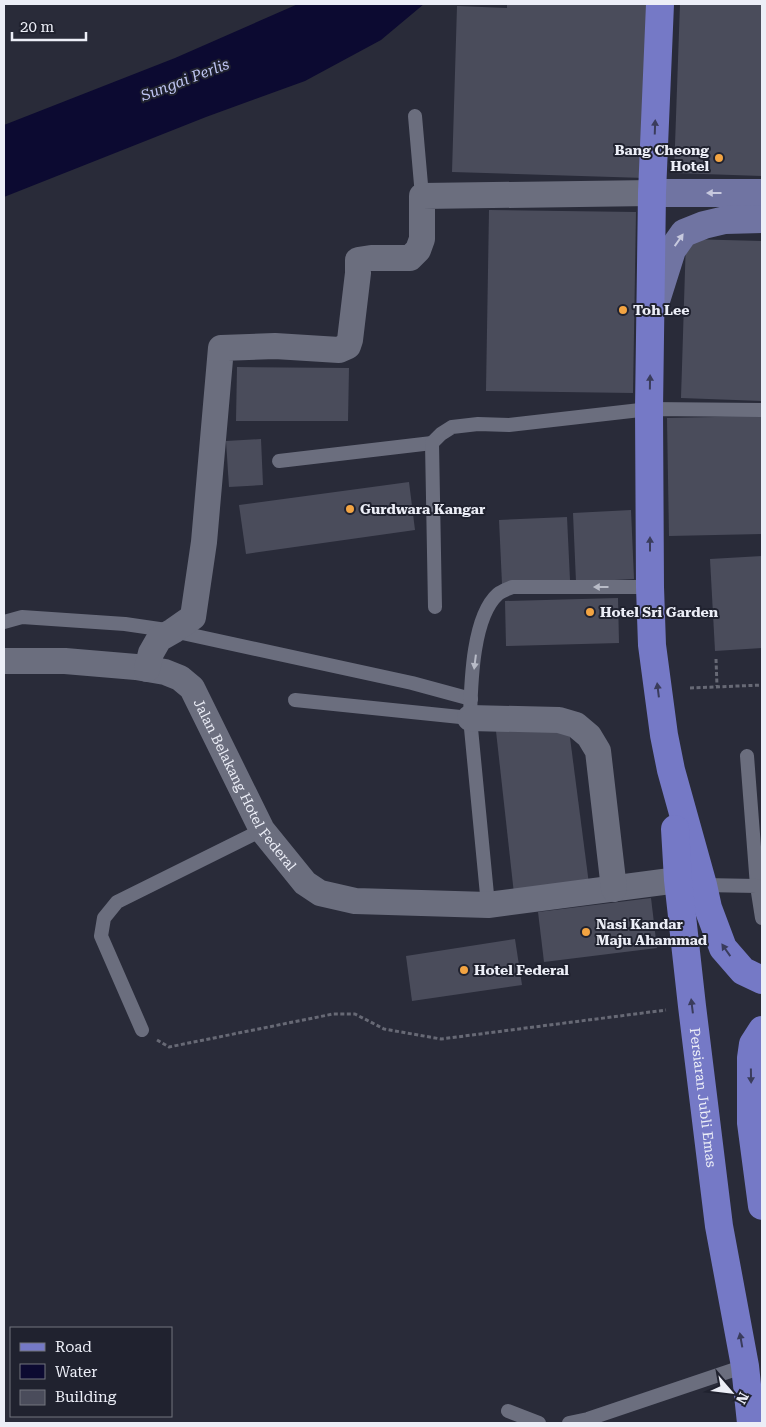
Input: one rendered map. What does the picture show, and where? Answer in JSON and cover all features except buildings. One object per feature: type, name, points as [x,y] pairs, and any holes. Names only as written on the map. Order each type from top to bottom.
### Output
[{"type":"main road","points":[[660,4],[652,194],[649,409],[652,645],[664,735],[690,882],[708,908],[723,948],[743,971],[762,980]]},
{"type":"main road","name":"Persiaran Jubli Emas","points":[[690,882],[692,1006],[719,1226],[745,1366],[751,1423]]},
{"type":"main road","points":[[762,1030],[753,1044],[751,1058],[752,1123],[762,1197]]},
{"type":"street","points":[[147,669],[151,653],[158,639],[174,631],[193,617],[204,542],[221,348],[275,346],[339,350],[348,346],[358,273],[358,260],[410,258],[418,250],[422,240],[422,196],[762,193]]},
{"type":"street","points":[[651,318],[672,250],[684,233],[704,225],[725,220],[762,219]]},
{"type":"street","name":"Jalan Belakang Hotel Federal","points":[[4,661],[65,661],[136,667],[165,672],[180,678],[192,688],[262,830],[305,883],[320,893],[354,901],[488,905],[614,888],[690,882]]},
{"type":"street","points":[[470,703],[576,724],[589,736],[598,751],[614,888]]},
{"type":"lane","points":[[415,116],[422,196]]},
{"type":"lane","points":[[279,461],[432,443],[452,427],[478,424],[509,425],[649,409],[762,410]]},
{"type":"lane","points":[[432,443],[435,607]]},
{"type":"lane","points":[[488,905],[470,703],[478,632],[484,613],[498,594],[512,587],[650,587]]},
{"type":"lane","points":[[4,622],[22,617],[125,624],[174,631],[412,682],[470,703]]},
{"type":"lane","points":[[295,700],[470,703]]},
{"type":"lane","points":[[747,756],[757,886],[762,918]]},
{"type":"lane","points":[[142,1030],[101,936],[104,918],[117,902],[262,830]]},
{"type":"lane","points":[[690,882],[757,886]]},
{"type":"lane","points":[[569,1423],[588,1419],[745,1366]]},
{"type":"lane","points":[[508,1411],[539,1423]]},
{"type":"path","points":[[716,659],[717,686]]},
{"type":"path","points":[[690,688],[762,685]]},
{"type":"path","points":[[142,1030],[169,1047],[333,1014],[355,1014],[384,1030],[441,1039],[692,1006]]},
{"type":"water","name":"Sungai Perlis","points":[[298,4],[424,4],[381,40],[305,81],[206,117],[4,197],[4,125],[175,58]]},
{"type":"place","name":"Bang Cheong Hotel","points":[[719,158]]},
{"type":"place","name":"Toh Lee","points":[[623,310]]},
{"type":"place","name":"Gurdwara Kangar","points":[[350,509]]},
{"type":"place","name":"Hotel Sri Garden","points":[[590,612]]},
{"type":"place","name":"Nasi Kandar Maju Ahammad","points":[[586,932]]},
{"type":"place","name":"Hotel Federal","points":[[464,970]]}]
